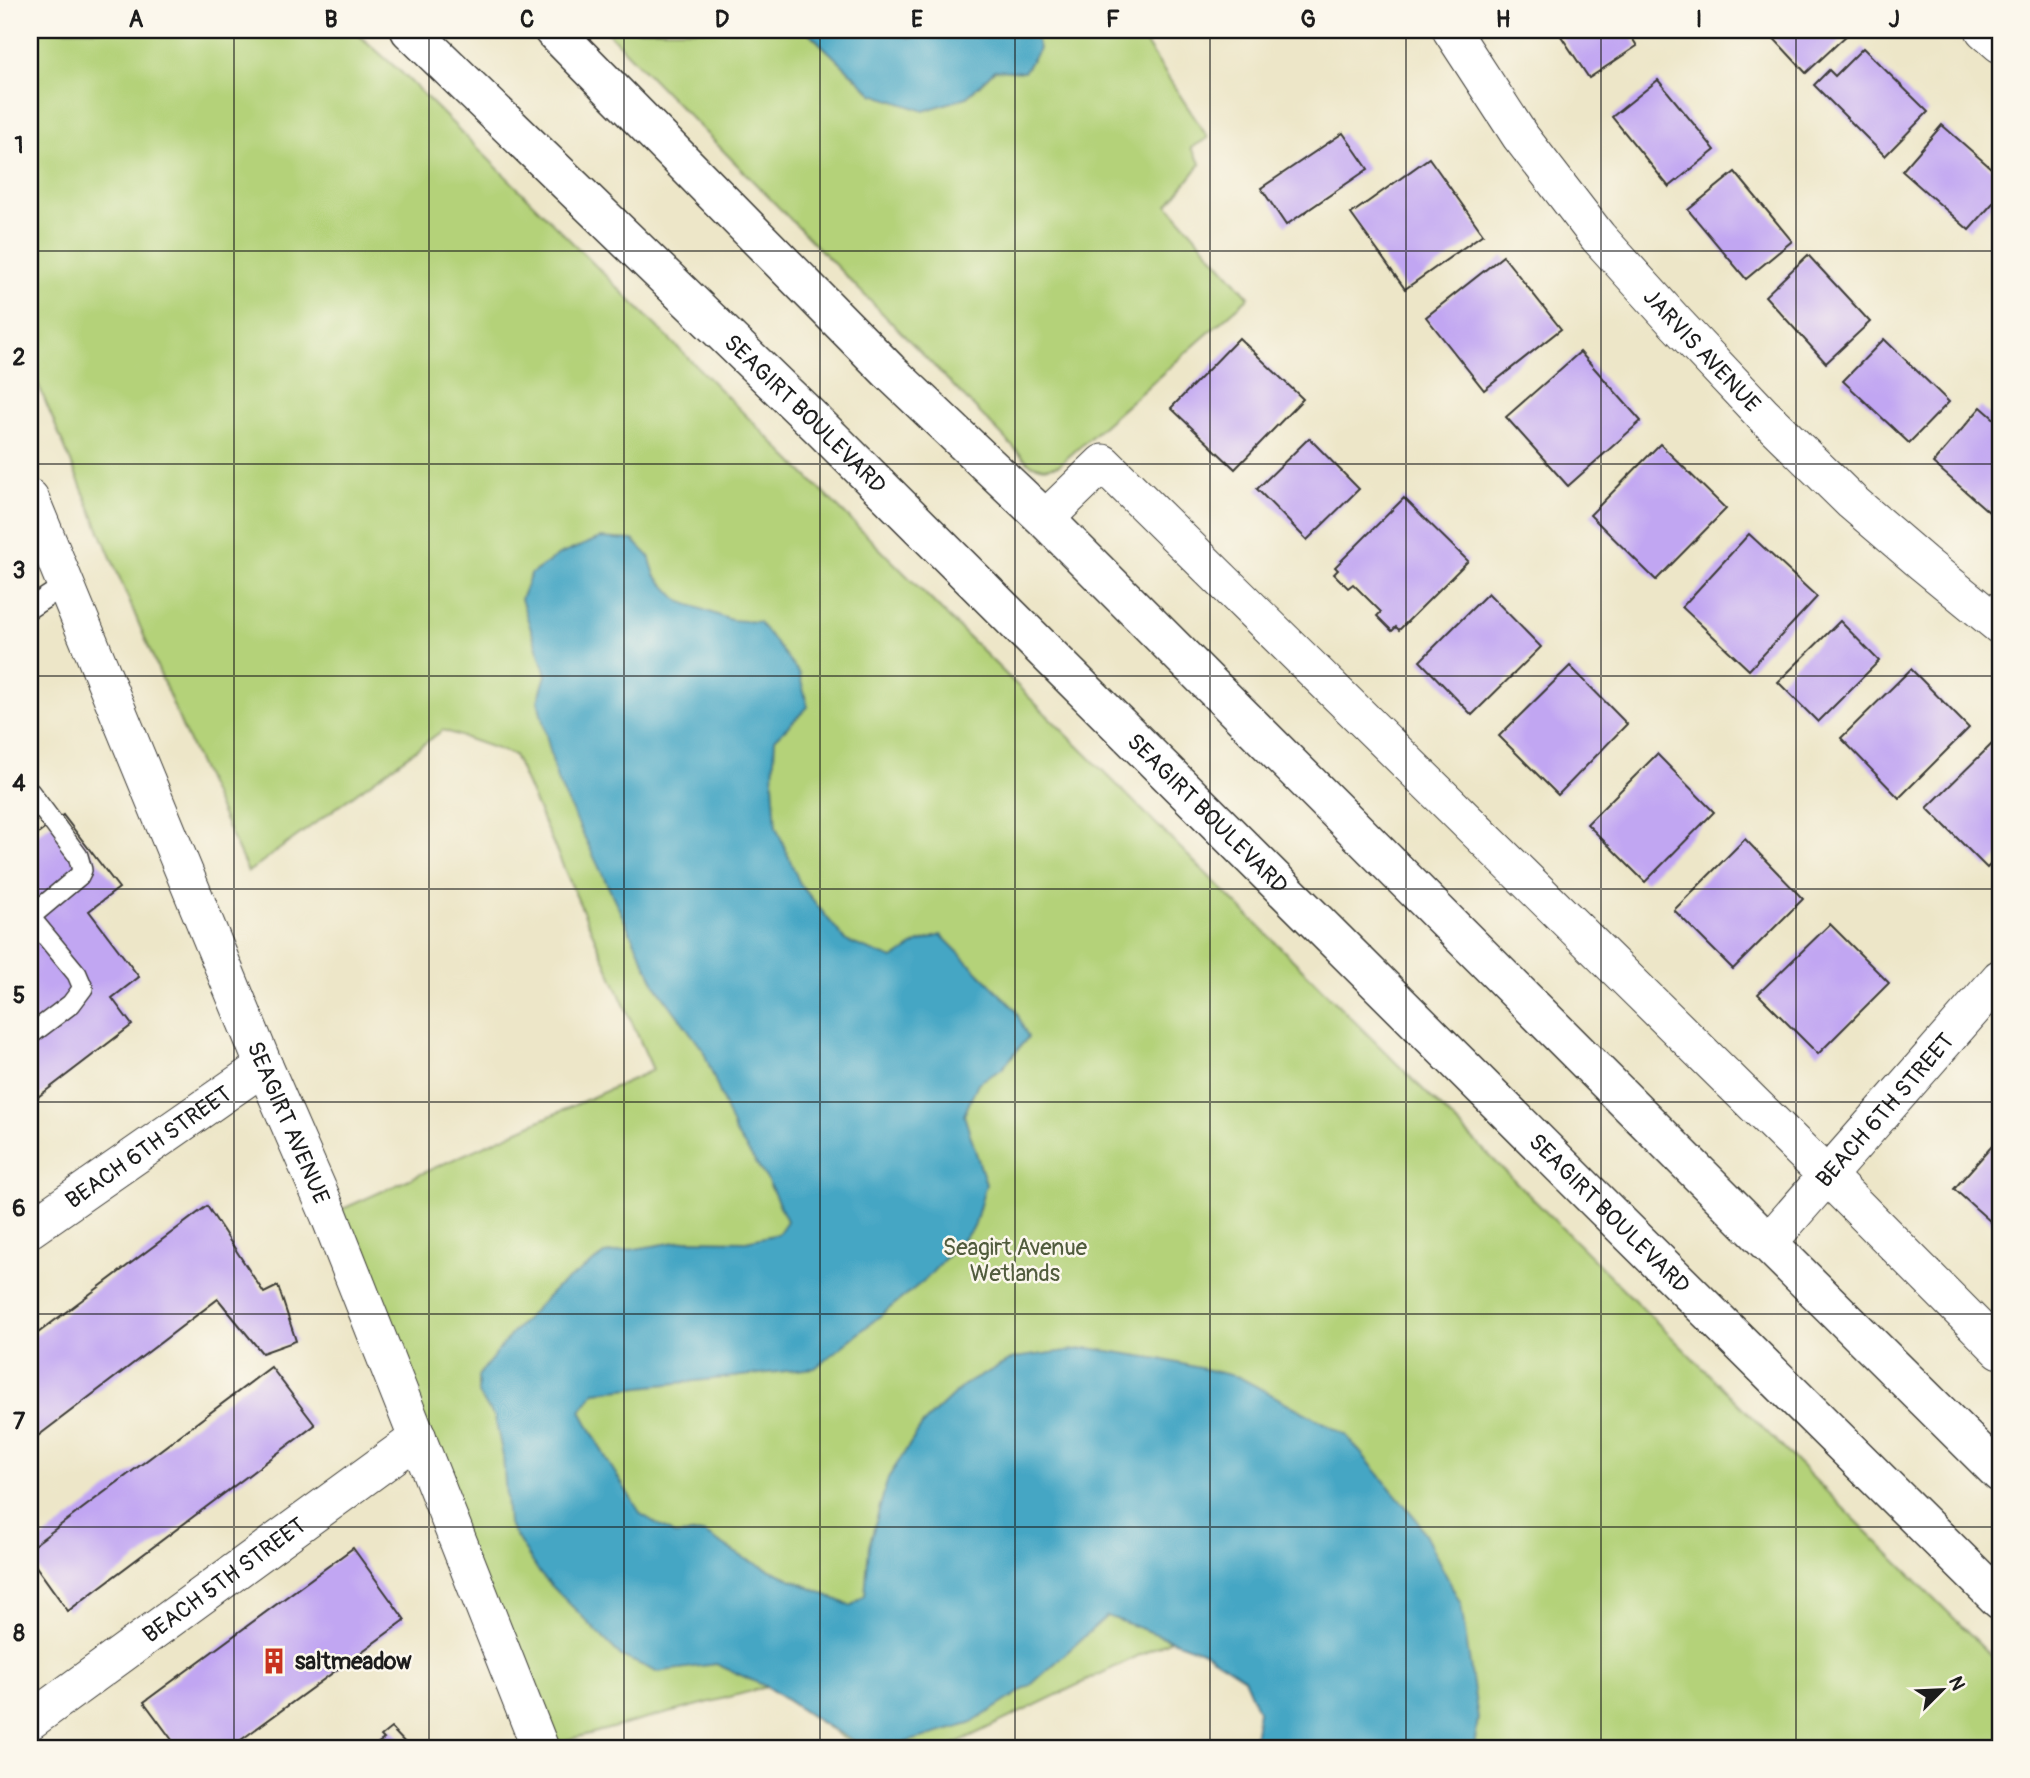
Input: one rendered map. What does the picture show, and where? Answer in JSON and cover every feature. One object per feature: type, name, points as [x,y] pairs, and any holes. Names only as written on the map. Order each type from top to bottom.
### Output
[{"type":"main road","name":"SEAGIRT BOULEVARD","points":[[410,30],[819,426],[2000,1600]]},
{"type":"main road","points":[[553,30],[888,371],[1045,519],[2000,1473]]},
{"type":"street","name":"JARVIS AVENUE","points":[[1451,30],[1528,146],[1598,237],[1676,323],[1762,414],[1852,502],[2000,626]]},
{"type":"street","points":[[1984,30],[2000,44]]},
{"type":"street","points":[[1045,519],[1102,463],[1827,1176],[2000,1350]]},
{"type":"street","name":"SEAGIRT AVENUE","points":[[30,498],[264,1066],[329,1215],[540,1748]]},
{"type":"street","name":"BEACH 6TH STREET","points":[[1768,1243],[2000,978]]},
{"type":"street","name":"BEACH 6TH STREET","points":[[30,1228],[264,1066]]},
{"type":"street","name":"BEACH 5TH STREET","points":[[30,1721],[418,1438]]},
{"type":"lane","points":[[30,608],[65,585]]},
{"type":"lane","points":[[30,792],[78,856],[82,870],[79,876],[30,917],[77,974],[83,988],[71,1004],[30,1035]]},
{"type":"green space","name":"Seagirt Avenue Wetlands","points":[[30,30],[353,30],[402,73],[2000,1664],[2000,1748],[1474,1748],[1478,1718],[1417,1522],[946,1748],[858,1748],[767,1687],[540,1747],[329,1215],[653,1070],[514,755],[443,730],[248,872],[184,731],[30,365]]},
{"type":"green space","points":[[605,30],[806,30],[873,94],[967,97],[995,70],[1039,49],[1034,30],[1137,30],[1208,138],[1191,148],[1201,164],[1168,205],[1249,297],[1059,465],[1044,468],[1030,464]]},
{"type":"water","points":[[806,30],[895,30],[910,38],[937,30],[1034,30],[1039,49],[1024,72],[995,70],[967,97],[924,111],[873,94]]},
{"type":"water","points":[[600,538],[633,540],[649,556],[655,575],[679,601],[731,620],[759,622],[799,673],[808,707],[775,739],[773,781],[776,827],[800,884],[846,941],[893,959],[917,943],[941,935],[1015,1009],[1028,1037],[1002,1069],[978,1083],[964,1115],[986,1184],[974,1227],[926,1279],[815,1368],[595,1392],[581,1411],[607,1460],[641,1514],[676,1535],[704,1533],[746,1559],[851,1606],[865,1595],[869,1546],[888,1478],[923,1424],[964,1385],[1014,1358],[1089,1348],[1160,1359],[1239,1377],[1346,1435],[1418,1521],[1461,1604],[1478,1718],[1474,1748],[1253,1748],[1258,1710],[1244,1678],[1202,1651],[1107,1616],[1031,1685],[970,1724],[886,1748],[868,1748],[826,1726],[767,1687],[716,1664],[657,1672],[621,1656],[541,1575],[508,1524],[503,1457],[495,1418],[478,1394],[478,1376],[513,1332],[556,1288],[605,1254],[688,1240],[746,1241],[778,1234],[787,1221],[768,1181],[735,1132],[703,1050],[656,986],[557,780],[538,701],[546,675],[521,599],[531,574],[559,555]]},
{"type":"building","points":[[1557,30],[1627,30],[1637,46],[1589,78]]},
{"type":"building","points":[[1766,30],[1844,30],[1848,34],[1806,73]]},
{"type":"building","points":[[1863,48],[1928,112],[1885,156],[1814,85],[1829,70],[1835,76]]},
{"type":"building","points":[[1658,80],[1715,150],[1669,187],[1612,117]]},
{"type":"building","points":[[1942,125],[2000,176],[2000,195],[1969,230],[1902,171]]},
{"type":"building","points":[[1343,133],[1368,169],[1286,225],[1261,188]]},
{"type":"building","points":[[1429,158],[1483,234],[1405,289],[1351,214]]},
{"type":"building","points":[[1735,172],[1792,241],[1746,279],[1688,210]]},
{"type":"building","points":[[1808,255],[1870,322],[1826,363],[1765,296]]},
{"type":"building","points":[[1503,256],[1561,329],[1484,390],[1426,317]]},
{"type":"building","points":[[1239,338],[1303,399],[1235,469],[1171,408]]},
{"type":"building","points":[[1884,339],[1949,402],[1909,443],[1843,381]]},
{"type":"building","points":[[1580,352],[1641,421],[1568,486],[1506,417]]},
{"type":"building","points":[[1981,407],[2000,424],[2000,499],[1989,512],[1933,463]]},
{"type":"building","points":[[1309,438],[1359,489],[1307,540],[1257,489]]},
{"type":"building","points":[[1660,444],[1726,509],[1656,580],[1590,515]]},
{"type":"building","points":[[1404,498],[1468,561],[1399,630],[1396,627],[1392,631],[1377,616],[1381,612],[1353,584],[1348,588],[1334,574],[1338,570],[1335,567]]},
{"type":"building","points":[[1749,534],[1817,597],[1749,670],[1682,607]]},
{"type":"building","points":[[1488,593],[1541,647],[1472,715],[1420,661]]},
{"type":"building","points":[[1840,621],[1879,661],[1818,722],[1778,682]]},
{"type":"building","points":[[1570,666],[1627,724],[1558,795],[1499,736]]},
{"type":"building","points":[[1911,669],[1969,728],[1899,798],[1841,738]]},
{"type":"building","points":[[1997,739],[2000,742],[2000,855],[1987,868],[1927,808]]},
{"type":"building","points":[[1657,754],[1714,812],[1645,882],[1587,824]]},
{"type":"building","points":[[63,815],[119,888],[89,911],[139,977],[112,998],[132,1025],[30,1103],[30,829],[35,836]]},
{"type":"building","points":[[1745,839],[1803,899],[1733,969],[1674,910]]},
{"type":"building","points":[[1830,924],[1889,983],[1818,1054],[1758,994]]},
{"type":"building","points":[[2000,1137],[2000,1230],[1954,1189]]},
{"type":"building","points":[[207,1206],[264,1293],[278,1286],[296,1341],[262,1353],[218,1299],[30,1442],[30,1339]]},
{"type":"building","points":[[271,1367],[315,1425],[68,1611],[30,1558],[30,1548]]},
{"type":"building","name":"saltmeadow","points":[[353,1548],[405,1620],[230,1748],[178,1748],[144,1702]]},
{"type":"building","points":[[391,1728],[410,1748],[371,1748],[384,1739],[381,1736]]},
{"type":"place","name":"saltmeadow","points":[[274,1661]]}]
